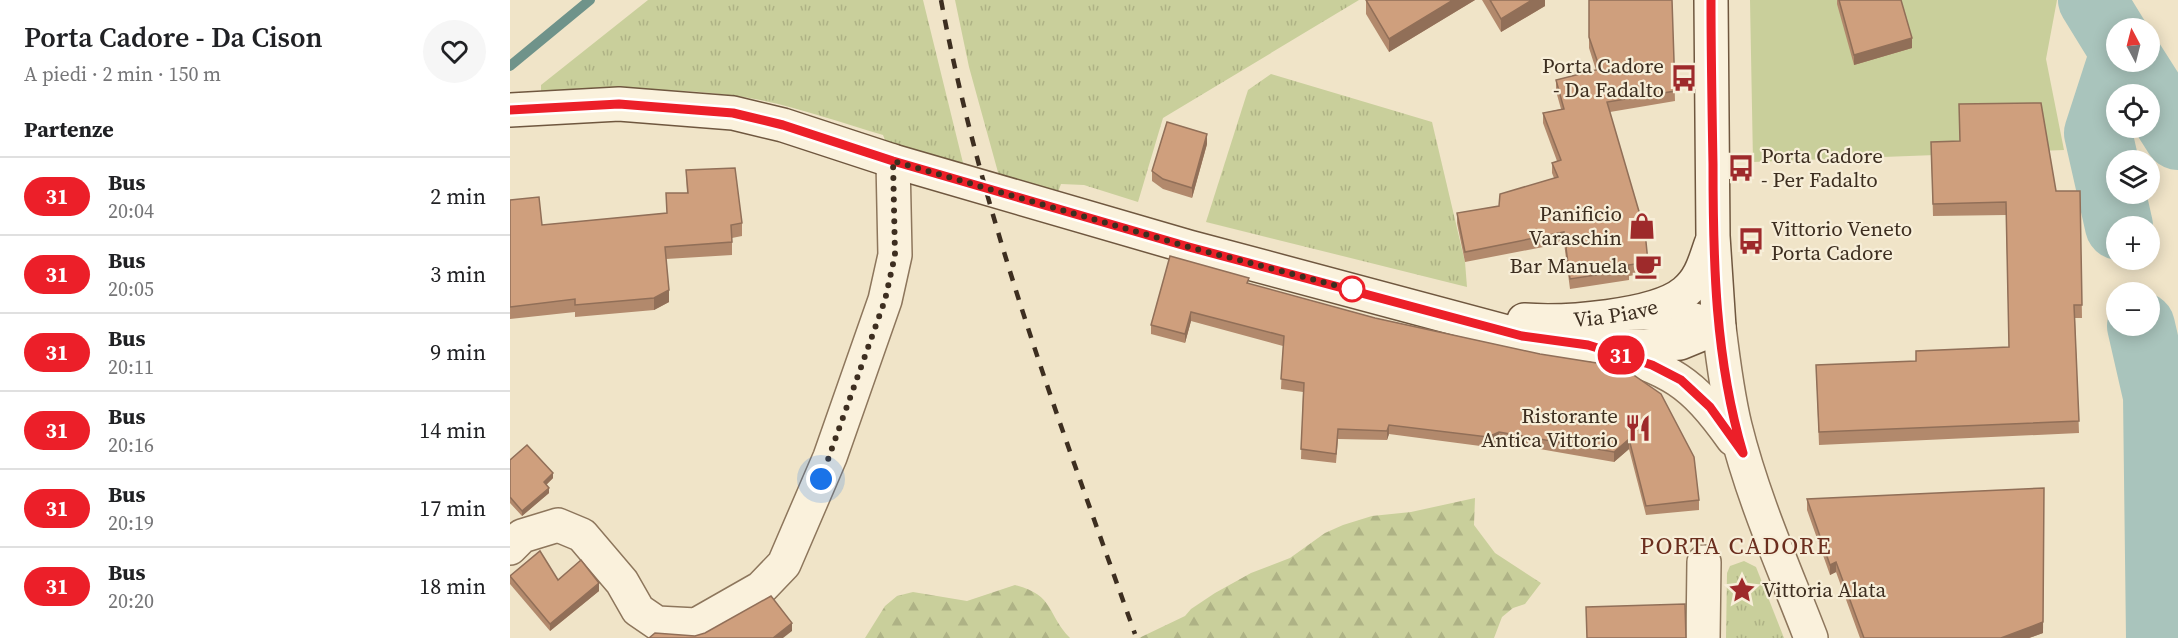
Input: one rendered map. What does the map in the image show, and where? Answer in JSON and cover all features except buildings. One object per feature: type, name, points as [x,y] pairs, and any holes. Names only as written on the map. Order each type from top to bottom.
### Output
[{"type":"main road","points":[[1711,0],[1713,236],[1725,376],[1743,453],[1759,503],[1811,638]]},
{"type":"main road","name":"Via Piave","points":[[514,109],[619,104],[733,113],[783,125],[893,161],[1189,247],[1448,314],[1522,336],[1588,345],[1645,346],[1680,343],[1719,327]]},
{"type":"main road","points":[[510,548],[522,536],[558,525],[582,535],[622,582],[638,610],[657,623],[696,625],[761,588],[784,564],[830,458],[885,300],[895,255],[893,161]]},
{"type":"main road","points":[[1632,313],[1665,303],[1685,292],[1700,274],[1713,236]]},
{"type":"main road","name":"Via Piave","points":[[1448,314],[1544,322],[1632,313],[1672,314],[1719,327]]},
{"type":"main road","points":[[1588,345],[1652,365],[1681,380],[1710,407],[1743,453]]},
{"type":"main road","points":[[1703,638],[1704,562]]},
{"type":"green space","points":[[648,0],[923,0],[964,167],[888,147],[883,135],[806,111],[760,100],[678,91],[623,90],[541,93],[541,85]]},
{"type":"green space","points":[[955,0],[1359,0],[1163,118],[1138,202],[1084,185],[1061,184],[1058,192],[999,176],[969,67]]},
{"type":"green space","points":[[1750,0],[2057,0],[2046,59],[2064,150],[1753,162]]},
{"type":"green space","points":[[1271,74],[1432,122],[1465,262],[1467,287],[1206,222],[1248,90]]},
{"type":"green space","points":[[1475,498],[1474,525],[1495,553],[1541,583],[1525,604],[1513,608],[1502,617],[1494,638],[1139,638],[1185,616],[1191,609],[1215,593],[1251,573],[1290,558],[1325,533],[1343,525],[1372,516],[1411,512]]},
{"type":"green space","points":[[1744,561],[1756,567],[1784,638],[1726,638],[1727,573],[1730,566]]},
{"type":"green space","points":[[1015,585],[1028,589],[1044,600],[1070,638],[865,638],[885,606],[897,596],[913,592],[967,601]]},
{"type":"waterway","points":[[510,66],[590,0]]},
{"type":"waterway","points":[[2092,0],[2106,23]]},
{"type":"waterway","points":[[2117,216],[2098,133],[2118,72]]},
{"type":"waterway","points":[[2137,72],[2178,136]]},
{"type":"waterway","points":[[2143,336],[2157,396],[2160,638]]},
{"type":"railway","points":[[941,0],[978,162],[1001,242],[1052,399],[1135,634]]},
{"type":"bus line","name":"31","points":[[510,110],[567,105],[619,104],[733,113],[783,125],[893,161],[1189,247],[1448,314],[1522,336],[1588,345],[1652,365],[1681,380],[1710,407],[1743,453],[1735,427],[1725,376],[1719,327],[1713,236],[1711,0]]},
{"type":"place","name":"Porta Cadore - Da Fadalto","points":[[1684,78]]},
{"type":"place","name":"Porta Cadore - Per Fadalto","points":[[1741,168]]},
{"type":"place","name":"Panificio Varaschin","points":[[1642,226]]},
{"type":"place","name":"Vittorio Veneto Porta Cadore","points":[[1751,241]]},
{"type":"place","name":"Bar Manuela","points":[[1648,266]]},
{"type":"place","name":"Ristorante Antica Vittorio","points":[[1638,428]]},
{"type":"place","name":"Vittoria Alata","points":[[1742,590]]},
{"type":"district","name":"PORTA CADORE","points":[[1736,546]]},
{"type":"route","points":[[821,479],[875,334],[885,300],[895,255],[893,161],[1189,247],[1361,292],[1352,289]]}]
